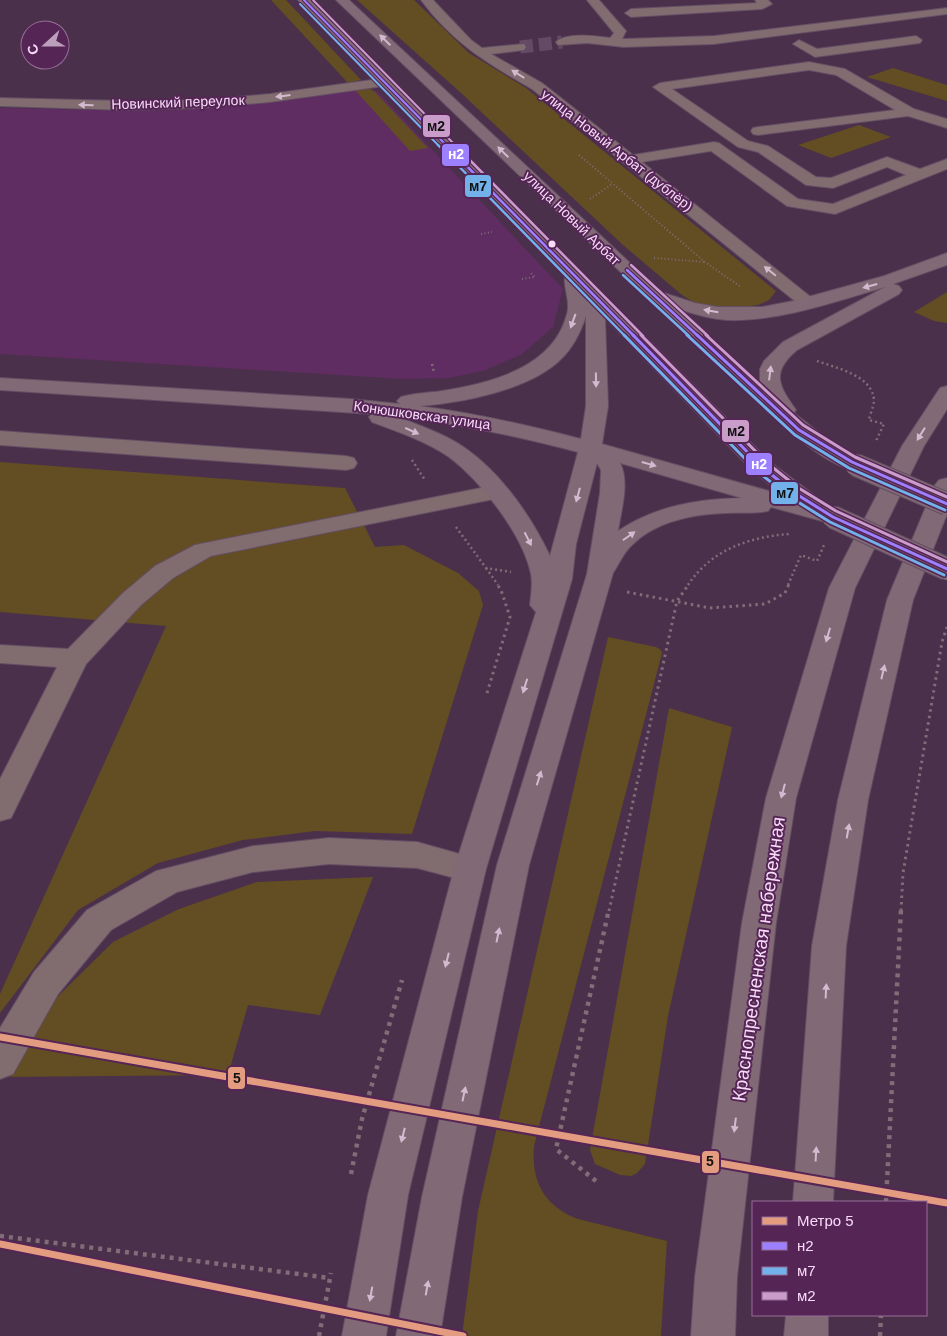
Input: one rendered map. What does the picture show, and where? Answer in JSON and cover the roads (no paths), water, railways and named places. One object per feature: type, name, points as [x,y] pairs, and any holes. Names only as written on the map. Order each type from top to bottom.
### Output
[{"type":"main road","points":[[304,0],[762,467],[793,492],[833,517],[947,569]]},
{"type":"main road","name":"улица Новый Арбат","points":[[342,0],[652,294],[799,430],[822,447],[856,465],[947,504]]},
{"type":"main road","points":[[799,430],[774,396],[768,380],[771,365],[779,354],[790,346],[897,288],[917,273],[947,258]]},
{"type":"main road","points":[[652,294],[681,305],[722,313],[739,314],[776,310],[917,273]]},
{"type":"main road","points":[[351,405],[418,401],[492,386],[524,374],[552,358],[565,342],[578,308],[573,274]]},
{"type":"main road","points":[[364,1336],[388,1195],[470,869],[559,579],[564,544],[596,449],[595,297]]},
{"type":"main road","name":"Конюшковская улица","points":[[0,384],[351,405],[456,418],[519,430],[596,449],[833,517]]},
{"type":"main road","name":"Краснопресненская набережная","points":[[713,1336],[716,1277],[759,923],[781,798],[842,588],[913,446],[947,392]]},
{"type":"main road","points":[[351,405],[439,443],[465,459],[496,492],[524,530],[544,575],[540,640]]},
{"type":"main road","points":[[418,1336],[442,1197],[513,865],[600,574],[612,493],[612,470],[596,449]]},
{"type":"main road","points":[[813,1201],[829,946],[853,800],[900,600],[947,485]]},
{"type":"main road","points":[[600,574],[625,538],[662,516],[692,509],[729,506],[785,508],[833,517]]},
{"type":"main road","points":[[806,1336],[807,1316]]},
{"type":"street","name":"улица Новый Арбат (дублёр)","points":[[427,0],[467,43],[537,86],[808,302]]},
{"type":"street","points":[[593,0],[620,31],[620,34],[613,42]]},
{"type":"street","points":[[631,13],[762,6],[766,4],[761,0]]},
{"type":"street","points":[[941,0],[947,2]]},
{"type":"street","points":[[562,42],[588,39],[613,42],[714,40],[947,11]]},
{"type":"street","points":[[778,32],[815,53],[916,40]]},
{"type":"street","points":[[479,52],[520,47]]},
{"type":"street","points":[[920,175],[886,162],[833,183],[812,182],[763,148],[743,144],[660,87],[809,66],[840,72],[909,112],[947,124]]},
{"type":"street","name":"Новинский переулок","points":[[0,102],[143,106],[201,104],[386,82]]},
{"type":"street","points":[[758,131],[909,112]]},
{"type":"street","points":[[630,160],[714,146],[793,202],[835,209],[947,164]]},
{"type":"street","points":[[0,438],[346,463]]},
{"type":"street","points":[[0,809],[75,659],[132,599],[164,572],[204,550],[496,492]]},
{"type":"street","points":[[0,654],[75,659]]},
{"type":"street","points":[[0,1062],[46,983],[99,920],[168,881],[253,859],[329,851],[416,855],[470,869]]},
{"type":"tunnel","points":[[520,47],[562,42]]},
{"type":"metro line","name":"5","points":[[0,1037],[947,1203]]},
{"type":"metro line","name":"5","points":[[0,1244],[463,1336]]}]
